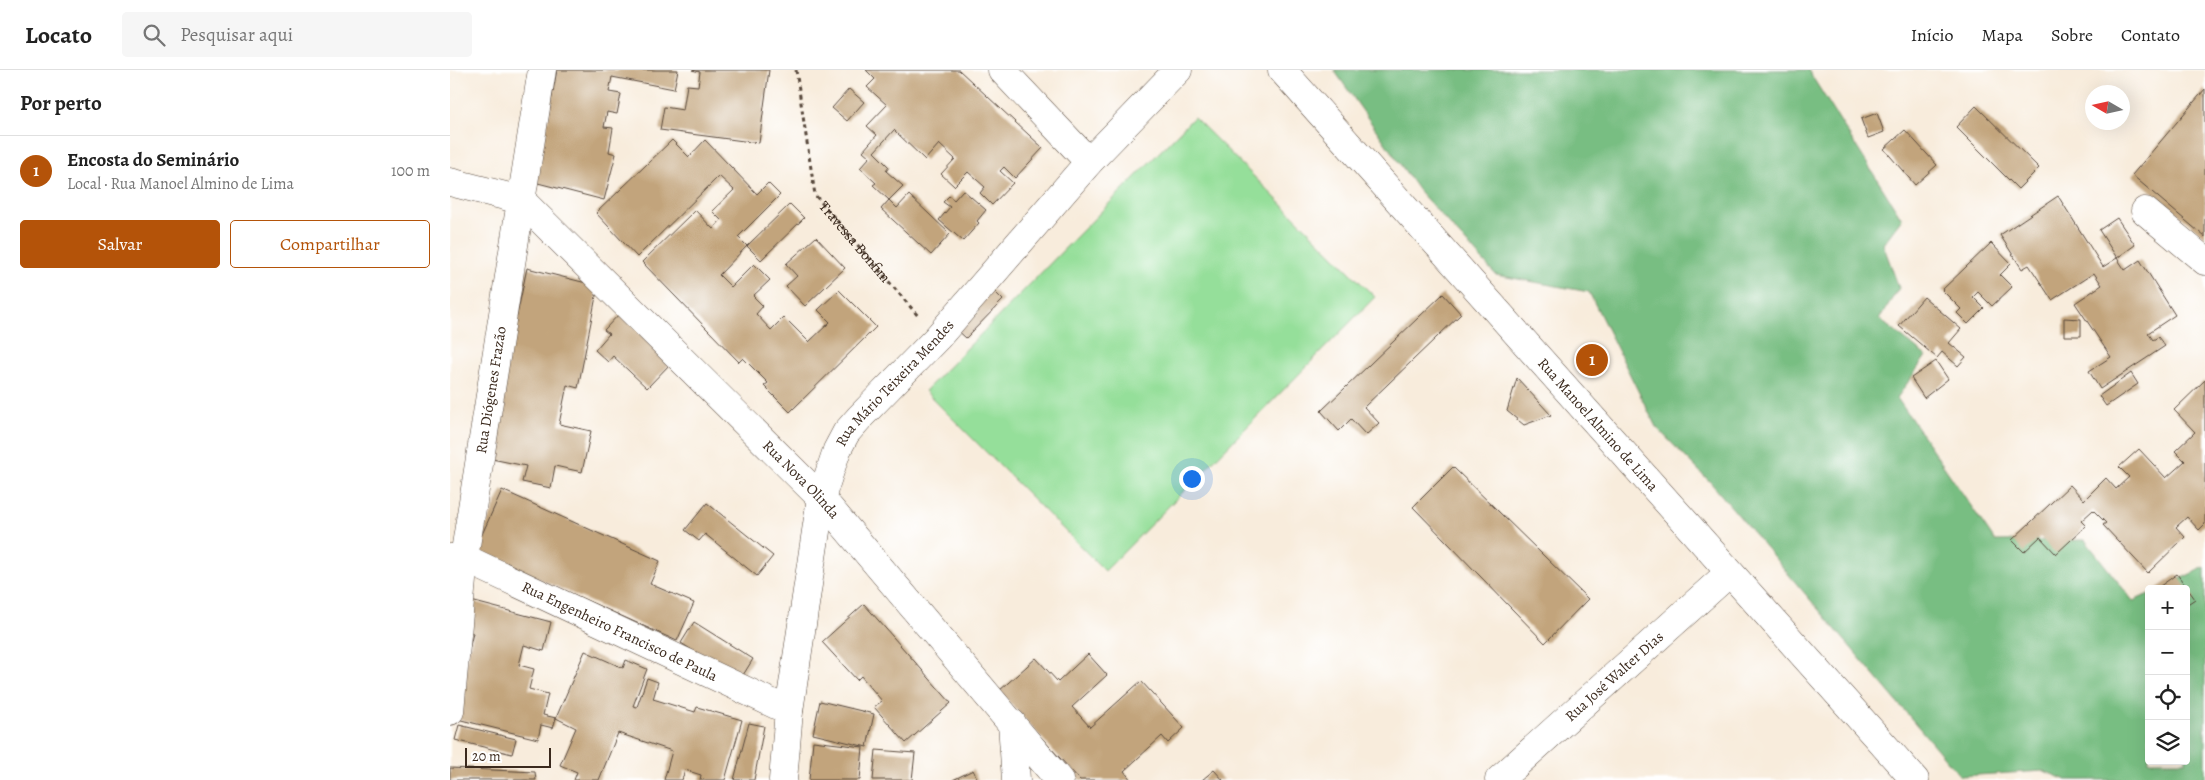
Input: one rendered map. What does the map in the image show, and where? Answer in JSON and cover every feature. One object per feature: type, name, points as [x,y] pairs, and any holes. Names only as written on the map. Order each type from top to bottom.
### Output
[{"type":"street","name":"Rua Diógenes Frazão","points":[[450,711],[457,558],[521,200],[542,70]]},
{"type":"street","points":[[1002,70],[1089,162]]},
{"type":"street","name":"Rua Mário Teixeira Mendes","points":[[783,780],[789,711],[821,498],[837,450],[846,433],[937,338],[1089,162],[1178,70]]},
{"type":"street","name":"Rua Manoel Almino de Lima","points":[[1282,70],[1915,780]]},
{"type":"street","points":[[450,182],[521,200]]},
{"type":"street","name":"Rua Nova Olinda","points":[[521,200],[821,498],[1059,780]]},
{"type":"street","points":[[2145,211],[2205,261]]},
{"type":"street","name":"Rua Engenheiro Francisco de Paula","points":[[457,558],[789,711]]},
{"type":"street","name":"Rua José Walter Dias","points":[[1499,780],[1729,573]]},
{"type":"street","points":[[1012,723],[1016,780]]},
{"type":"path","name":"Travessa Bonfim","points":[[796,70],[815,195],[937,338]]},
{"type":"green space","points":[[1334,70],[1808,70],[1902,219],[1883,244],[1899,288],[1879,319],[1926,356],[1897,398],[1995,541],[2085,540],[2133,601],[2145,596],[2145,765],[2190,765],[2190,585],[2167,585],[2205,567],[2205,780],[2066,780],[2044,771],[1960,776],[1711,483],[1656,427],[1589,292],[1496,275],[1419,191]]},
{"type":"green space","points":[[1194,117],[1375,297],[1105,571],[925,391]]},
{"type":"building","points":[[557,70],[678,70],[674,89],[612,77],[609,92],[621,94],[617,114],[607,112],[604,127],[613,128],[609,152],[616,154],[604,200],[534,182]]},
{"type":"building","points":[[692,70],[769,70],[759,143],[660,130],[664,107],[683,110],[687,85],[698,86],[700,72]]},
{"type":"building","points":[[866,70],[959,70],[1043,148],[1015,178],[1004,167],[1000,171],[1013,183],[992,205],[980,193],[985,187],[968,172],[954,186],[941,174],[955,159],[939,144],[925,160],[894,130],[874,152],[889,167],[886,171],[903,186],[889,200],[873,185],[876,183],[860,168],[870,157],[863,151],[877,135],[867,126],[887,105],[867,87],[875,79]]},
{"type":"building","points":[[849,89],[864,102],[847,121],[832,108]]},
{"type":"building","points":[[2205,89],[2205,237],[2132,175]]},
{"type":"building","points":[[1976,106],[2039,168],[2018,189],[1956,127]]},
{"type":"building","points":[[1877,113],[1884,132],[1868,138],[1861,119]]},
{"type":"building","points":[[1905,130],[1937,165],[1915,185],[1884,149]]},
{"type":"building","points":[[672,140],[689,157],[705,140],[757,194],[768,183],[780,195],[738,237],[747,246],[719,275],[731,287],[754,264],[770,280],[753,296],[763,306],[756,314],[771,330],[784,317],[809,342],[830,322],[818,310],[839,290],[876,327],[790,412],[764,386],[768,383],[743,358],[739,362],[642,262],[695,210],[713,229],[721,220],[712,211],[734,190],[719,176],[637,257],[596,213]]},
{"type":"building","points":[[963,190],[986,210],[977,221],[979,223],[963,241],[939,220],[950,207],[943,202],[949,196],[954,200]]},
{"type":"building","points":[[909,195],[950,234],[931,255],[881,209],[889,200],[897,208]]},
{"type":"building","points":[[2058,196],[2103,267],[2117,258],[2125,270],[2140,260],[2175,315],[2148,333],[2153,340],[2158,337],[2165,346],[2100,389],[2089,371],[2111,357],[2075,303],[2102,285],[2094,273],[2052,300],[2029,265],[2022,269],[2000,235]]},
{"type":"building","points":[[790,204],[804,218],[761,260],[747,246]]},
{"type":"building","points":[[2117,218],[2135,245],[2117,258],[2099,230]]},
{"type":"building","points":[[816,237],[845,268],[805,306],[786,286],[797,276],[786,264]]},
{"type":"building","points":[[1991,243],[2011,264],[2000,275],[2012,287],[1992,306],[1978,292],[1973,297],[1984,308],[1968,324],[1957,313],[1961,309],[1942,290]]},
{"type":"building","points":[[527,268],[598,286],[578,388],[567,385],[559,424],[591,431],[582,472],[555,466],[551,488],[522,482],[526,466],[487,458]]},
{"type":"building","points":[[992,289],[1003,300],[966,338],[954,327]]},
{"type":"building","points":[[1443,294],[1461,314],[1364,407],[1379,423],[1366,435],[1351,419],[1339,431],[1321,411]]},
{"type":"building","points":[[1924,297],[1961,329],[1949,343],[1966,357],[1958,366],[1942,352],[1937,358],[1899,326]]},
{"type":"building","points":[[621,312],[673,361],[647,388],[613,356],[608,362],[595,350],[609,334],[604,330]]},
{"type":"building","points":[[2064,318],[2081,319],[2081,336],[2064,336]]},
{"type":"building","points":[[1936,361],[1948,379],[1924,398],[1911,378]]},
{"type":"building","points":[[2131,373],[2138,384],[2106,406],[2099,396]]},
{"type":"building","points":[[1517,378],[1551,415],[1524,425],[1507,411]]},
{"type":"building","points":[[2205,380],[2205,524],[2199,530],[2187,517],[2176,527],[2185,537],[2148,573],[2103,525],[2106,523],[2093,510],[2081,521],[2086,526],[2056,554],[2040,537],[2024,552],[2012,540],[2070,485],[2084,500],[2106,478],[2116,489],[2129,477],[2119,467],[2139,449],[2166,478],[2185,461],[2175,451],[2195,432],[2174,410]]},
{"type":"building","points":[[1453,467],[1588,599],[1545,643],[1413,507]]},
{"type":"building","points":[[502,490],[660,561],[650,584],[694,603],[677,641],[475,550]]},
{"type":"building","points":[[707,503],[773,556],[757,576],[705,534],[699,541],[685,530]]},
{"type":"building","points":[[2177,574],[2185,585],[2162,585]]},
{"type":"building","points":[[2190,592],[2195,599],[2190,602]]},
{"type":"building","points":[[471,601],[551,622],[544,651],[524,645],[519,665],[534,669],[529,689],[548,694],[543,715],[556,718],[553,728],[541,725],[538,739],[453,718],[473,633],[463,630]]},
{"type":"building","points":[[864,604],[951,703],[906,743],[874,707],[882,701],[861,676],[857,680],[822,642]]},
{"type":"building","points":[[694,622],[753,659],[740,680],[681,643]]},
{"type":"building","points":[[585,651],[623,668],[626,660],[647,669],[633,706],[637,707],[647,678],[658,682],[653,699],[695,712],[697,707],[742,720],[725,780],[700,780],[701,775],[685,770],[682,780],[664,780],[672,751],[618,733],[599,780],[574,780],[577,772],[560,765],[576,728],[556,718]]},
{"type":"building","points":[[1088,654],[1107,675],[1072,707],[1090,727],[1141,681],[1184,728],[1168,743],[1162,736],[1124,771],[1131,780],[1080,780],[999,691],[1036,658],[1058,682]]},
{"type":"building","points":[[820,701],[874,714],[867,747],[813,734]]},
{"type":"building","points":[[749,723],[764,726],[754,780],[734,780]]},
{"type":"building","points":[[459,725],[516,739],[512,754],[455,740]]},
{"type":"building","points":[[813,741],[863,747],[860,780],[809,780]]},
{"type":"building","points":[[876,750],[915,753],[912,780],[873,780]]},
{"type":"building","points":[[450,768],[535,772],[536,780],[450,780]]},
{"type":"building","points":[[973,770],[978,780],[953,780]]},
{"type":"building","points":[[1214,770],[1223,780],[1202,780]]},
{"type":"place","name":"Encosta do Seminário","points":[[1592,360]]}]
